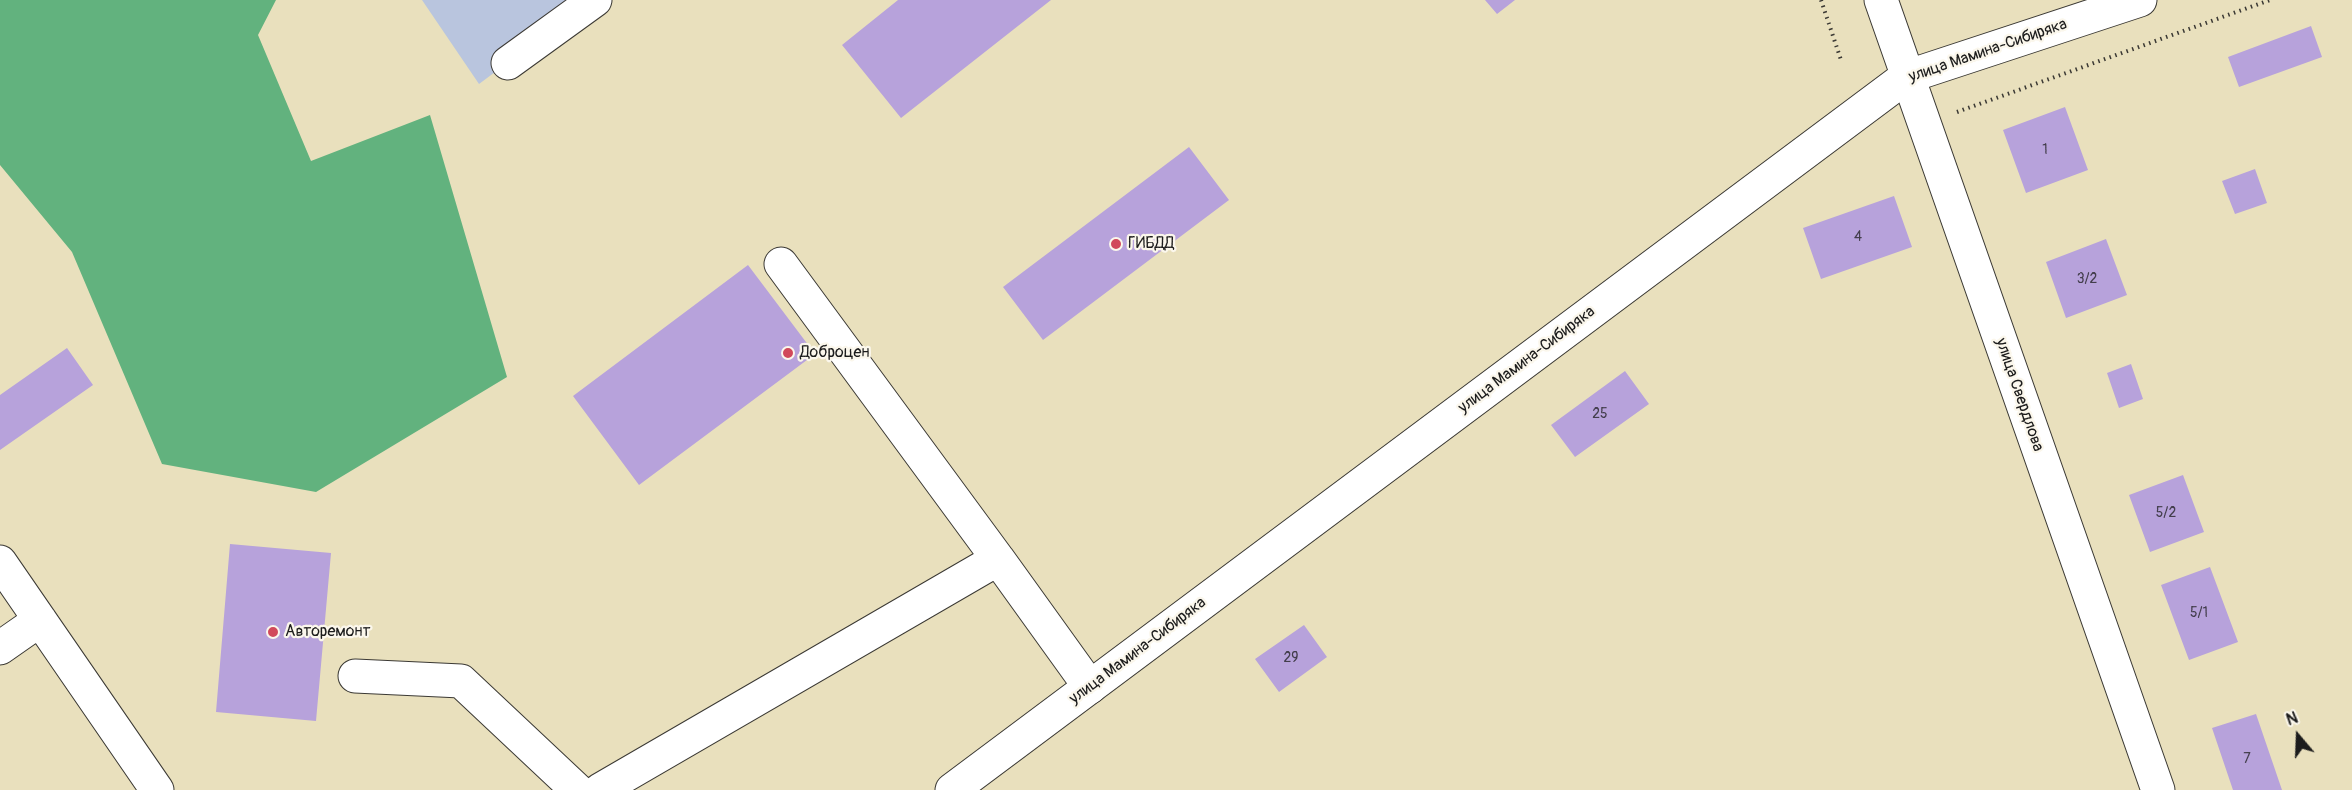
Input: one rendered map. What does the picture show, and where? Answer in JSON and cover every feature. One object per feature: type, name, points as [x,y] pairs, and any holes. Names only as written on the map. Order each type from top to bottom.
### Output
[{"type":"main road","points":[[508,63],[595,0]]},
{"type":"main road","name":"улица Свердлова","points":[[1881,0],[1906,77],[2158,790]]},
{"type":"main road","name":"улица Мамина-Сибиряка","points":[[952,790],[1906,77],[2140,0]]},
{"type":"main road","points":[[781,264],[1090,687]]},
{"type":"main road","points":[[600,790],[998,559]]},
{"type":"main road","points":[[0,562],[157,790]]},
{"type":"main road","points":[[0,648],[39,620]]},
{"type":"main road","points":[[356,676],[461,681],[577,790]]},
{"type":"path","points":[[1821,0],[1841,60]]},
{"type":"path","points":[[1923,124],[2270,0]]},
{"type":"shaded area","points":[[422,0],[592,0],[479,84]]},
{"type":"green space","points":[[0,0],[276,0],[258,35],[311,161],[430,115],[507,377],[316,492],[162,464],[72,252],[0,165]]},
{"type":"building","points":[[898,0],[1051,0],[901,118],[842,45]]},
{"type":"building","points":[[1485,0],[1515,0],[1497,14]]},
{"type":"building","points":[[2311,26],[2322,57],[2239,87],[2228,57]]},
{"type":"building","points":[[2065,107],[2088,170],[2026,193],[2003,130]]},
{"type":"building","name":"ГИБДД","points":[[1189,147],[1229,200],[1043,340],[1003,287]]},
{"type":"building","points":[[2255,169],[2267,203],[2235,214],[2222,181]]},
{"type":"building","points":[[1894,196],[1912,247],[1821,279],[1803,228]]},
{"type":"building","points":[[2106,239],[2127,295],[2066,318],[2046,262]]},
{"type":"building","points":[[748,265],[815,354],[639,485],[573,396]]},
{"type":"building","points":[[67,348],[93,385],[0,450],[0,395]]},
{"type":"building","points":[[2131,364],[2143,399],[2119,408],[2107,373]]},
{"type":"building","points":[[1625,371],[1649,404],[1575,457],[1551,425]]},
{"type":"building","points":[[2183,475],[2204,532],[2150,552],[2129,495]]},
{"type":"building","name":"Авторемонт","points":[[230,544],[331,553],[316,721],[216,712]]},
{"type":"building","points":[[2210,567],[2238,642],[2189,660],[2161,585]]},
{"type":"building","points":[[1304,625],[1327,657],[1279,692],[1255,659]]},
{"type":"building","points":[[2256,714],[2282,790],[2233,790],[2212,728]]},
{"type":"place","name":"ГИБДД","points":[[1116,244]]},
{"type":"place","name":"Доброцен","points":[[788,353]]},
{"type":"place","name":"Авторемонт","points":[[273,632]]}]
